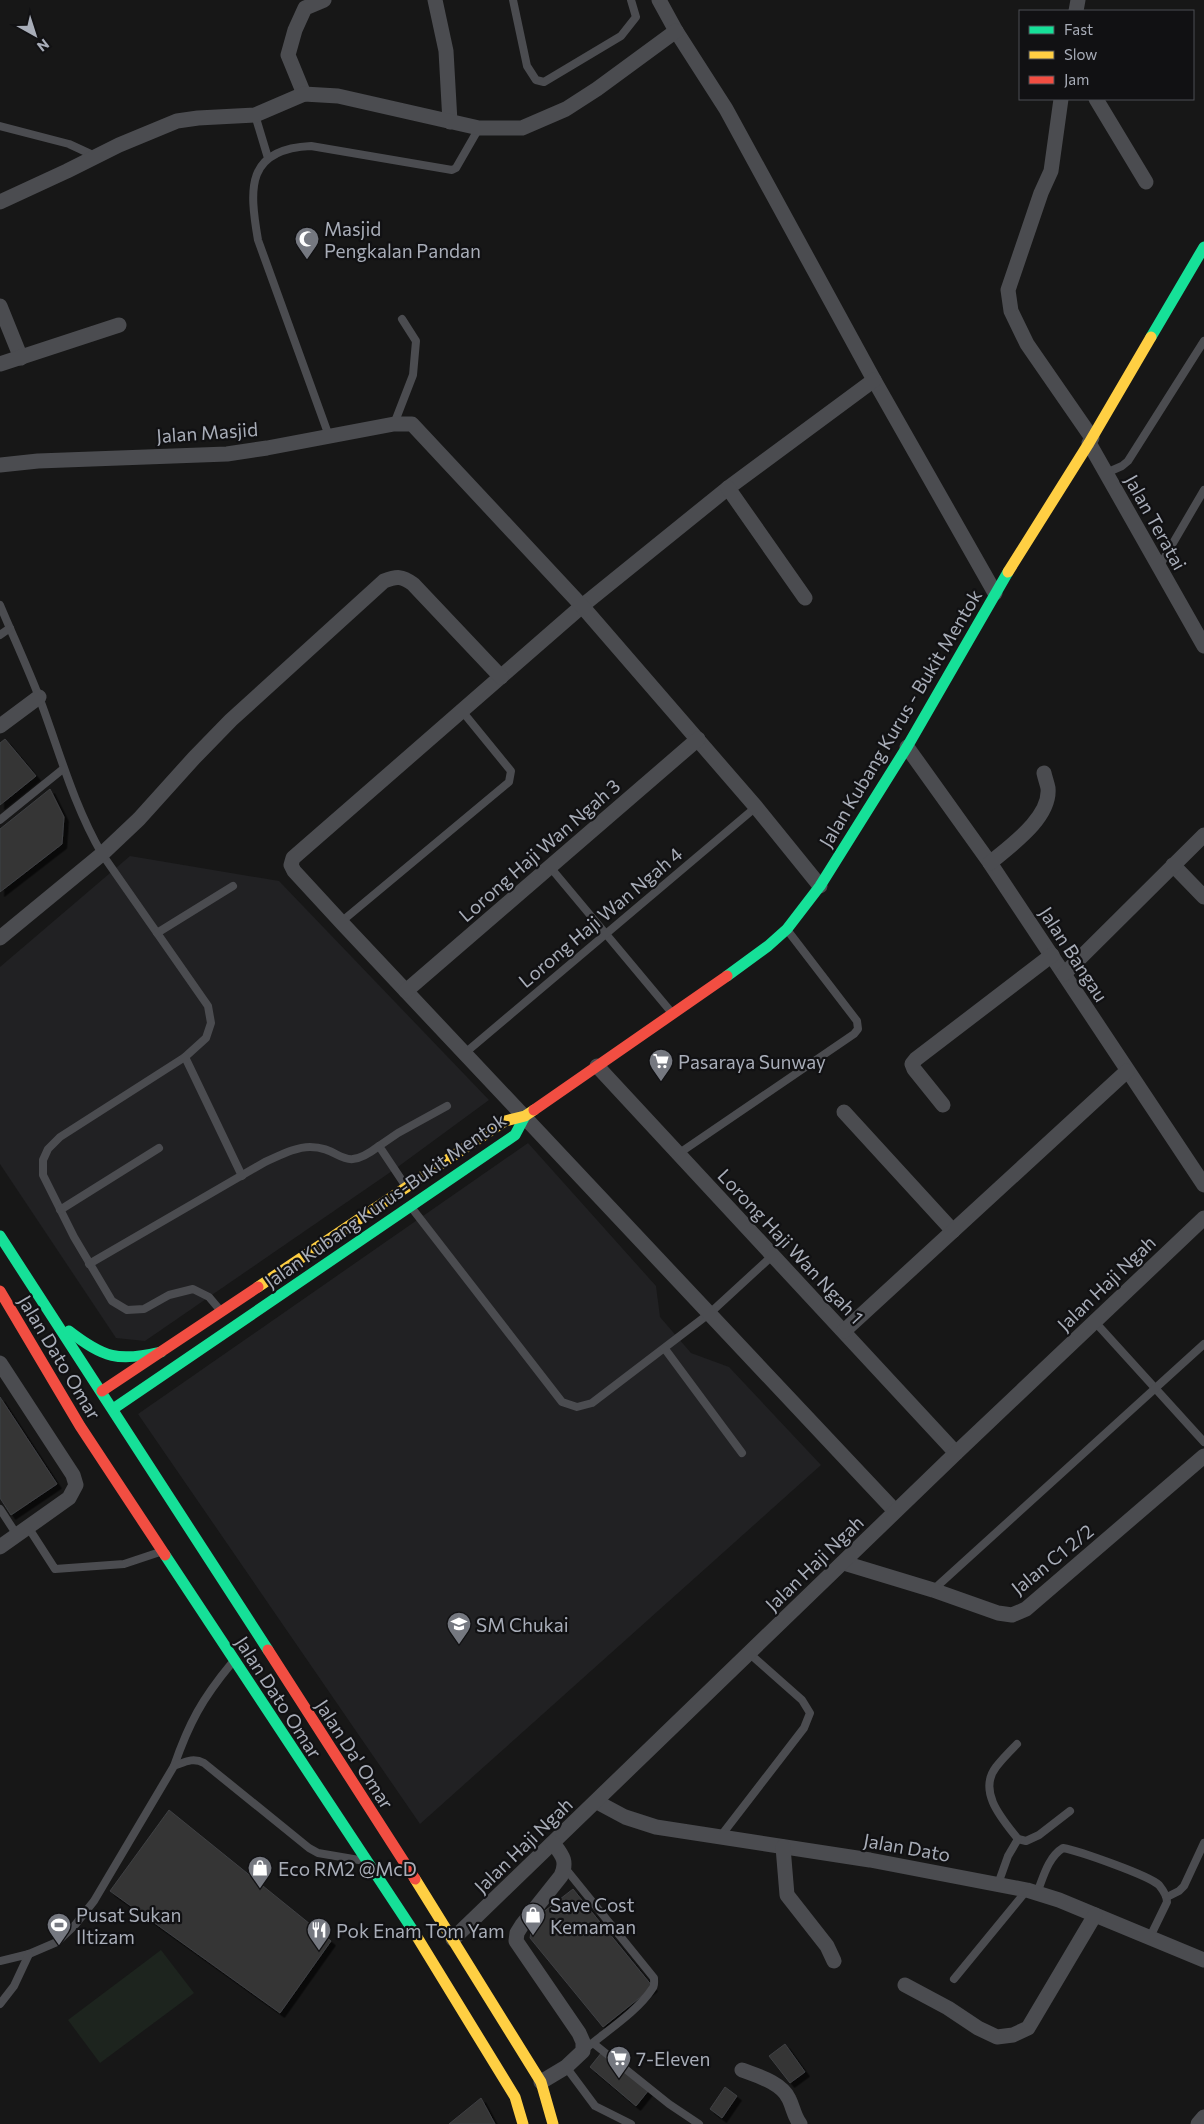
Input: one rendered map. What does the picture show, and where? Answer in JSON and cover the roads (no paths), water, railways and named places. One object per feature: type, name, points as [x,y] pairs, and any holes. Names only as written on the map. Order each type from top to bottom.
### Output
[{"type":"main road","name":"Jalan Kubang Kurus - Bukit Mentok","points":[[525,1116],[674,1014],[768,946],[787,929],[820,886],[907,747],[995,593],[1199,265],[1204,247]]},
{"type":"main road","name":"Jalan Kubang Kurus-Bukit Mentok","points":[[102,1391],[505,1120],[525,1116]]},
{"type":"main road","name":"Jalan Kubang Kurus-Bukit Mentok","points":[[104,1408],[411,1206],[515,1135],[525,1116]]},
{"type":"main road","name":"Jalan Dato Omar","points":[[0,1236],[102,1391],[104,1408]]},
{"type":"main road","points":[[0,1292],[34,1335],[79,1400]]},
{"type":"main road","name":"Jalan Dato Omar","points":[[0,1292],[80,1426],[432,1959],[516,2097],[523,2124]]},
{"type":"main road","points":[[58,1322],[84,1343],[102,1353],[132,1358],[161,1352]]},
{"type":"main road","points":[[102,1391],[104,1408]]},
{"type":"main road","name":"Jalan Da' Omar","points":[[104,1408],[453,1939],[541,2082],[553,2124]]},
{"type":"main road","points":[[99,1434],[172,1552],[183,1572],[190,1594]]},
{"type":"street","points":[[304,94],[288,55],[295,30],[305,8],[324,0]]},
{"type":"street","points":[[435,0],[446,51],[450,122]]},
{"type":"street","points":[[660,0],[676,31],[726,109],[874,380],[995,593]]},
{"type":"street","points":[[0,202],[177,121],[255,115],[304,94],[338,96],[479,128],[522,128],[566,109],[676,31]]},
{"type":"street","name":"Jalan Teratai","points":[[1061,100],[1051,171],[1038,202],[1008,290],[1011,310],[1027,344],[1091,440],[1106,473],[1204,646]]},
{"type":"street","points":[[1097,100],[1146,182]]},
{"type":"street","points":[[0,306],[20,358]]},
{"type":"street","points":[[0,364],[119,325]]},
{"type":"street","points":[[874,380],[728,488],[582,606],[293,858],[291,865],[294,872],[895,1511]]},
{"type":"street","name":"Jalan Masjid","points":[[0,465],[38,461],[227,454],[409,422],[582,606]]},
{"type":"street","points":[[728,488],[805,598]]},
{"type":"street","points":[[0,938],[102,854],[139,819],[231,720],[384,581],[396,576],[405,578],[413,584],[501,676]]},
{"type":"street","points":[[582,606],[756,807],[820,886]]},
{"type":"street","points":[[0,726],[39,697]]},
{"type":"street","name":"Lorong Haji Wan Ngah 3","points":[[406,991],[698,739]]},
{"type":"street","name":"Jalan Bangau","points":[[907,747],[990,863],[1204,1185]]},
{"type":"street","points":[[990,863],[1028,830],[1044,810],[1048,790],[1044,773]]},
{"type":"street","points":[[1064,974],[1204,835]]},
{"type":"street","points":[[1172,865],[1204,896]]},
{"type":"street","points":[[943,1106],[912,1064],[1052,955]]},
{"type":"street","name":"Lorong Haji Wan Ngah 1","points":[[597,1066],[956,1453]]},
{"type":"street","points":[[844,1331],[1127,1071]]},
{"type":"street","points":[[844,1112],[953,1231]]},
{"type":"street","name":"Jalan Haji Ngah","points":[[453,1939],[844,1563],[895,1511],[1204,1218]]},
{"type":"street","points":[[0,1363],[73,1475],[76,1485],[69,1498],[0,1547]]},
{"type":"street","name":"Jalan C1 2/2","points":[[844,1563],[933,1590],[998,1613],[1012,1615],[1026,1609],[1204,1456]]},
{"type":"street","name":"Jalan Dato","points":[[597,1802],[625,1817],[656,1827],[998,1884],[1032,1892],[1095,1915],[1204,1960]]},
{"type":"street","points":[[541,2082],[566,2067],[588,2047],[516,1941],[517,1933],[522,1925],[561,1876],[565,1868],[565,1859],[553,1843]]},
{"type":"street","points":[[783,1847],[787,1895],[827,1946],[834,1961]]},
{"type":"street","points":[[905,1985],[948,2008],[978,2028],[997,2037],[1013,2034],[1028,2028],[1095,1915]]},
{"type":"street","points":[[742,2070],[780,2087],[789,2097],[795,2116],[800,2124]]},
{"type":"street","points":[[1198,2124],[1204,2117]]},
{"type":"lane","points":[[513,0],[528,66],[536,80],[544,82],[621,36],[636,17],[631,0]]},
{"type":"lane","points":[[255,115],[268,158]]},
{"type":"lane","points":[[0,126],[69,144],[97,157]]},
{"type":"lane","points":[[329,436],[258,240],[252,187],[257,172],[268,158],[294,147],[311,146],[448,171],[456,168],[479,128]]},
{"type":"lane","points":[[394,424],[413,375],[416,341],[402,318]]},
{"type":"lane","points":[[1106,473],[1122,466],[1128,461],[1204,341]]},
{"type":"lane","points":[[1159,567],[1204,490]]},
{"type":"lane","points":[[0,605],[39,697],[62,769],[88,830],[102,854],[208,1006],[211,1023],[206,1038],[184,1057],[60,1137],[48,1149],[43,1160],[43,1175],[89,1264],[112,1300],[127,1310],[144,1309],[169,1295],[193,1289],[209,1296],[221,1312]]},
{"type":"lane","points":[[0,635],[10,628]]},
{"type":"lane","points":[[341,922],[508,782],[511,771],[462,711]]},
{"type":"lane","points":[[0,820],[62,769]]},
{"type":"lane","name":"Lorong Haji Wan Ngah 4","points":[[465,1052],[756,807]]},
{"type":"lane","points":[[550,867],[674,1014]]},
{"type":"lane","points":[[157,933],[232,886]]},
{"type":"lane","points":[[678,1154],[854,1034],[858,1028],[858,1021],[787,929]]},
{"type":"lane","points":[[184,1057],[242,1176]]},
{"type":"lane","points":[[89,1264],[283,1154],[309,1146],[324,1148],[339,1157],[353,1159],[366,1156],[398,1133],[447,1106]]},
{"type":"lane","points":[[379,1146],[407,1187]]},
{"type":"lane","points":[[60,1210],[158,1148]]},
{"type":"lane","points":[[411,1206],[562,1402],[577,1407],[592,1403],[665,1349],[710,1313],[772,1256]]},
{"type":"lane","points":[[1095,1322],[1204,1442]]},
{"type":"lane","points":[[933,1590],[1204,1344]]},
{"type":"lane","points":[[665,1349],[742,1453]]},
{"type":"lane","points":[[0,1509],[55,1569],[124,1564],[162,1552]]},
{"type":"lane","points":[[720,1837],[804,1728],[810,1713],[802,1700],[750,1654]]},
{"type":"lane","points":[[0,1961],[29,1954],[56,1942],[75,1926],[94,1901],[174,1766],[188,1727],[209,1690],[234,1661]]},
{"type":"lane","points":[[1017,1744],[995,1768],[989,1787],[996,1811],[1018,1839],[1026,1841],[1039,1835],[1070,1811]]},
{"type":"lane","points":[[174,1766],[189,1760],[198,1760],[308,1848],[318,1852],[366,1861]]},
{"type":"lane","points":[[998,1884],[1008,1856],[1018,1839]]},
{"type":"lane","points":[[1167,1897],[1179,1892],[1184,1886],[1204,1843]]},
{"type":"lane","points":[[954,1979],[1032,1892],[1058,1851],[1063,1848],[1145,1876],[1158,1884],[1167,1897],[1167,1902],[1150,1938]]},
{"type":"lane","points":[[565,1868],[654,1978],[654,1988],[588,2047],[699,2124]]},
{"type":"lane","points":[[0,2004],[14,1986],[29,1954]]},
{"type":"lane","points":[[566,2067],[595,2106],[631,2124]]},
{"type":"place","name":"Masjid Pengkalan Pandan","points":[[307,260]]},
{"type":"place","name":"Pasaraya Sunway","points":[[661,1082]]},
{"type":"place","name":"SM Chukai","points":[[459,1645]]},
{"type":"place","name":"Eco RM2 @McD","points":[[260,1889]]},
{"type":"place","name":"Save Cost Kemaman","points":[[533,1936]]},
{"type":"place","name":"Pusat Sukan Iltizam","points":[[59,1946]]},
{"type":"place","name":"Pok Enam Tom Yam","points":[[319,1951]]},
{"type":"place","name":"7-Eleven","points":[[619,2079]]}]
